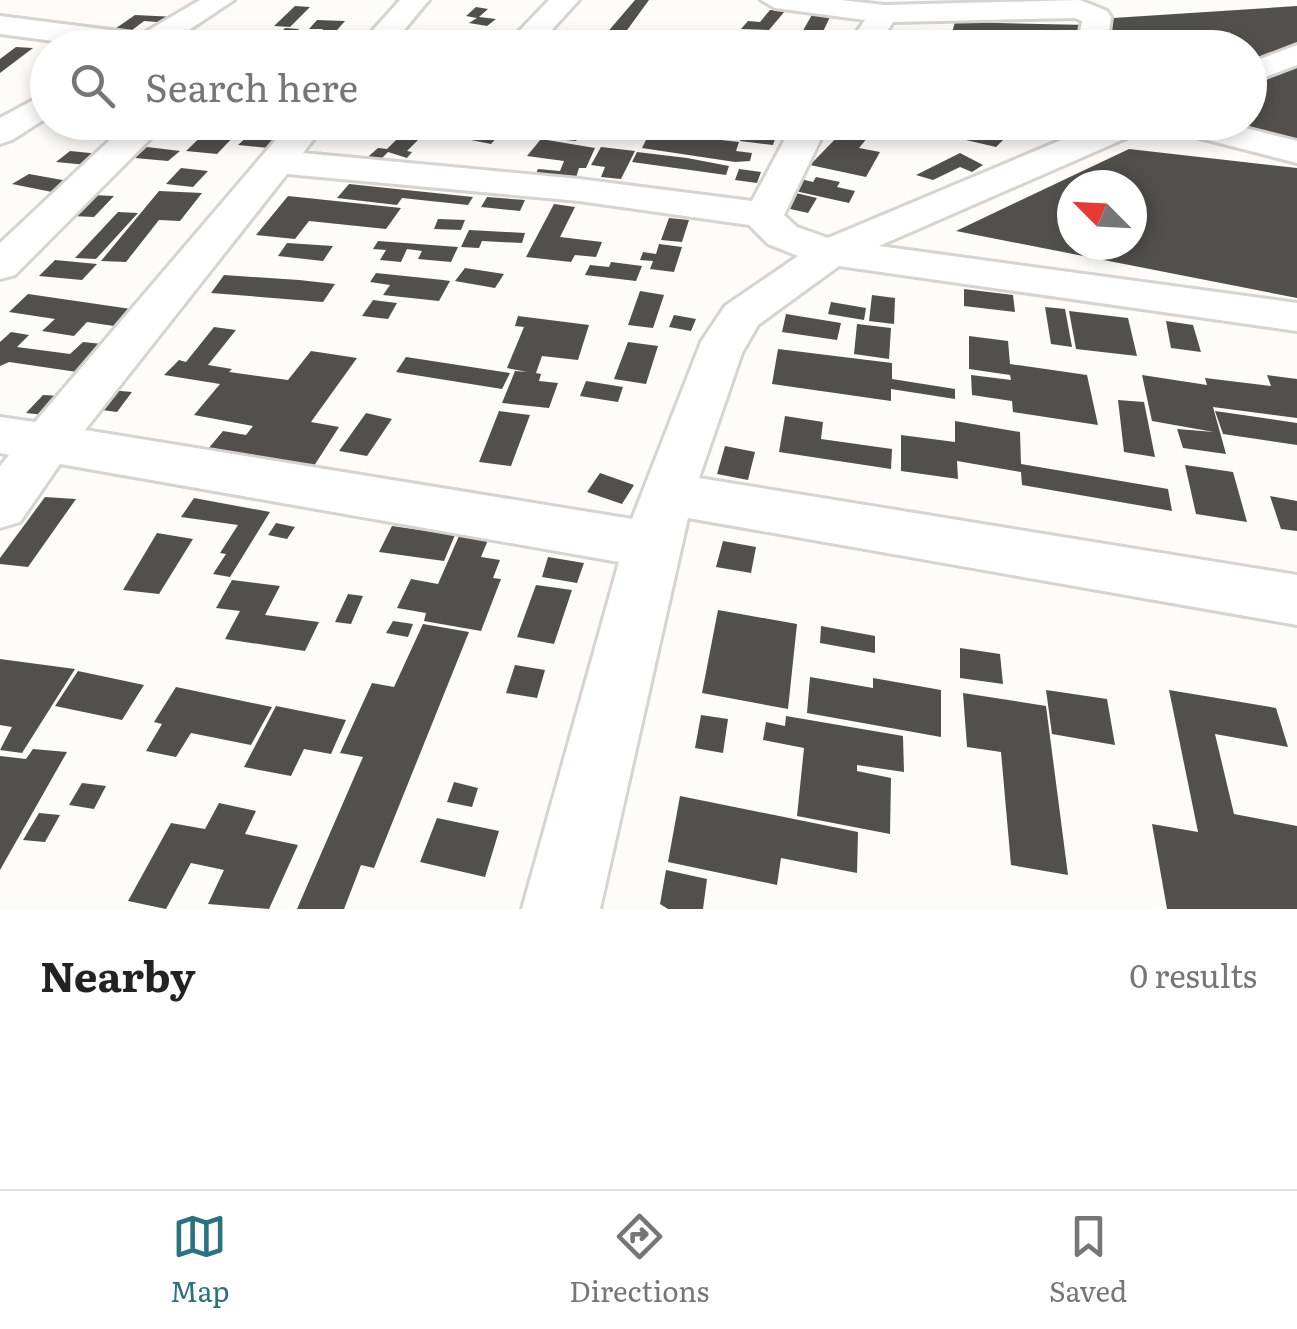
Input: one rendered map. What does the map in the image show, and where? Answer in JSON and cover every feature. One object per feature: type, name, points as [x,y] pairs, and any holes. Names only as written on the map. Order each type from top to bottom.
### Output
[{"type":"street","points":[[0,25],[33,0]]},
{"type":"street","points":[[169,30],[220,0]]},
{"type":"street","points":[[388,30],[415,0]]},
{"type":"street","points":[[536,30],[565,0]]},
{"type":"street","points":[[774,0],[884,14],[1080,8],[1097,17],[1095,30]]},
{"type":"street","points":[[873,30],[884,14]]},
{"type":"street","points":[[0,25],[36,30]]},
{"type":"street","points":[[1267,67],[1297,54]]},
{"type":"street","points":[[0,134],[30,114]]},
{"type":"street","points":[[0,266],[131,140]]},
{"type":"street","points":[[0,506],[24,438],[296,140]]},
{"type":"street","points":[[764,216],[803,140]]},
{"type":"street","points":[[561,909],[660,519],[718,353],[740,316],[831,252],[1066,140]]},
{"type":"street","points":[[1249,140],[1297,152]]},
{"type":"street","points":[[279,162],[562,188],[764,216],[773,230],[831,252],[1297,316]]},
{"type":"street","points":[[24,438],[1297,600]]},
{"type":"building","points":[[635,0],[649,0],[627,30],[609,30]]},
{"type":"building","points":[[295,6],[310,7],[290,27],[274,26]]},
{"type":"building","points":[[1297,6],[1297,45],[1267,57],[1267,30],[1111,30],[1113,18]]},
{"type":"building","points":[[476,7],[488,9],[479,17],[496,19],[487,26],[469,23],[477,18],[466,16]]},
{"type":"building","points":[[770,10],[785,11],[769,30],[741,29],[748,21],[760,22]]},
{"type":"building","points":[[813,13],[831,15],[824,30],[803,30]]},
{"type":"building","points":[[135,15],[176,17],[169,23],[144,21],[132,30],[113,30]]},
{"type":"building","points":[[317,20],[345,21],[337,30],[309,29]]},
{"type":"building","points":[[955,22],[1087,25],[1085,30],[953,30]]},
{"type":"building","points":[[16,47],[30,48],[0,73],[0,59]]},
{"type":"building","points":[[1297,60],[1297,147],[1267,139],[1267,75]]},
{"type":"building","points":[[197,140],[230,140],[217,154],[186,151]]},
{"type":"building","points":[[244,140],[276,140],[268,148],[238,145]]},
{"type":"building","points":[[396,140],[418,140],[407,151],[412,152],[407,158],[388,152],[375,165],[361,163],[378,148],[387,149]]},
{"type":"building","points":[[540,140],[595,148],[586,168],[579,168],[574,184],[533,180],[538,169],[560,171],[564,161],[527,156]]},
{"type":"building","points":[[646,140],[721,140],[739,142],[736,151],[752,153],[750,161],[735,162],[642,148]]},
{"type":"building","points":[[740,140],[775,140],[773,145]]},
{"type":"building","points":[[834,140],[866,140],[859,148],[880,152],[866,177],[810,165]]},
{"type":"building","points":[[966,140],[1003,140],[996,147]]},
{"type":"building","points":[[147,147],[180,151],[168,161],[135,158]]},
{"type":"building","points":[[601,147],[635,151],[621,179],[601,177],[605,167],[591,165]]},
{"type":"building","points":[[1129,149],[1297,168],[1297,298],[1104,260],[1147,260],[1147,170],[1085,170]]},
{"type":"building","points":[[70,151],[100,154],[87,165],[56,162]]},
{"type":"building","points":[[637,152],[729,166],[726,175],[632,162]]},
{"type":"building","points":[[960,153],[983,165],[972,172],[960,167],[933,180],[916,175]]},
{"type":"building","points":[[181,168],[208,171],[193,187],[166,184]]},
{"type":"building","points":[[739,169],[761,172],[757,183],[735,180]]},
{"type":"building","points":[[29,174],[68,181],[52,192],[12,184]]},
{"type":"building","points":[[816,177],[840,182],[837,187],[855,191],[849,203],[795,191],[801,179],[813,182]]},
{"type":"building","points":[[1057,183],[1057,251],[956,231]]},
{"type":"building","points":[[349,184],[473,197],[468,205],[402,198],[397,205],[337,198]]},
{"type":"building","points":[[159,191],[202,193],[180,221],[159,220],[126,262],[101,261]]},
{"type":"building","points":[[796,193],[817,198],[808,213],[786,208]]},
{"type":"building","points":[[93,195],[114,196],[94,217],[72,216]]},
{"type":"building","points":[[288,196],[401,208],[386,229],[309,221],[295,239],[256,235]]},
{"type":"building","points":[[487,197],[525,200],[520,211],[481,207]]},
{"type":"building","points":[[554,204],[575,207],[560,237],[602,242],[596,257],[575,255],[571,262],[526,257]]},
{"type":"building","points":[[118,212],[138,213],[96,259],[75,258]]},
{"type":"building","points":[[669,218],[689,220],[682,242],[661,240]]},
{"type":"building","points":[[438,219],[465,220],[461,230],[434,229]]},
{"type":"building","points":[[469,230],[525,233],[522,243],[482,241],[479,248],[461,247]]},
{"type":"building","points":[[378,241],[458,247],[451,262],[418,259],[422,251],[407,249],[401,262],[380,260],[386,250],[373,249]]},
{"type":"building","points":[[287,243],[333,246],[323,261],[278,256]]},
{"type":"building","points":[[659,244],[682,247],[674,272],[650,269],[653,261],[640,260],[643,252],[656,254]]},
{"type":"building","points":[[55,260],[97,264],[82,280],[39,276]]},
{"type":"building","points":[[611,262],[642,266],[636,281],[585,275],[590,265],[609,267]]},
{"type":"building","points":[[465,268],[504,274],[495,288],[455,281]]},
{"type":"building","points":[[376,273],[450,281],[439,301],[383,295],[390,285],[370,282]]},
{"type":"building","points":[[224,275],[335,284],[323,302],[211,293]]},
{"type":"building","points":[[964,289],[1013,295],[1015,312],[964,306]]},
{"type":"building","points":[[640,291],[664,295],[653,328],[628,325]]},
{"type":"building","points":[[28,294],[131,309],[114,326],[87,322],[74,336],[42,331],[55,319],[9,312]]},
{"type":"building","points":[[872,295],[895,298],[894,324],[869,321]]},
{"type":"building","points":[[373,300],[397,303],[388,319],[362,316]]},
{"type":"building","points":[[831,302],[866,308],[864,320],[828,314]]},
{"type":"building","points":[[1045,307],[1065,309],[1072,347],[1051,344]]},
{"type":"building","points":[[1069,311],[1128,318],[1137,356],[1076,349]]},
{"type":"building","points":[[786,314],[841,323],[837,340],[782,332]]},
{"type":"building","points":[[674,315],[696,319],[691,331],[669,327]]},
{"type":"building","points":[[518,316],[589,325],[578,360],[542,356],[536,373],[541,374],[539,381],[558,383],[549,408],[502,403],[515,371],[527,372],[507,368],[524,327],[515,326]]},
{"type":"building","points":[[1166,321],[1193,325],[1201,352],[1171,348]]},
{"type":"building","points":[[857,324],[891,328],[889,359],[854,354]]},
{"type":"building","points":[[214,327],[236,330],[208,365],[232,369],[229,372],[288,380],[311,351],[357,358],[311,422],[339,427],[312,469],[208,449],[223,431],[246,435],[253,426],[194,415],[220,384],[164,375],[179,360],[186,362]]},
{"type":"building","points":[[11,332],[29,335],[17,347],[70,354],[83,342],[102,344],[77,372],[9,362],[0,366],[0,342]]},
{"type":"building","points":[[969,336],[1008,341],[1010,364],[1087,375],[1098,425],[1013,412],[1012,401],[972,395],[971,375],[1011,380],[1010,375],[969,369]]},
{"type":"building","points":[[628,342],[658,346],[646,384],[614,379]]},
{"type":"building","points":[[778,349],[892,363],[892,379],[955,389],[955,399],[891,389],[891,401],[772,384]]},
{"type":"building","points":[[406,357],[510,373],[502,389],[396,372]]},
{"type":"building","points":[[1142,375],[1207,385],[1205,378],[1271,386],[1267,375],[1297,379],[1297,418],[1213,407],[1226,454],[1183,448],[1177,429],[1214,432],[1152,421]]},
{"type":"building","points":[[586,381],[623,387],[618,402],[580,396]]},
{"type":"building","points":[[110,390],[132,392],[117,412],[94,409]]},
{"type":"building","points":[[43,395],[61,396],[45,415],[26,413]]},
{"type":"building","points":[[1118,400],[1144,402],[1155,457],[1124,452]]},
{"type":"building","points":[[499,411],[530,415],[511,466],[479,462]]},
{"type":"building","points":[[1215,411],[1297,423],[1297,445],[1223,434]]},
{"type":"building","points":[[366,413],[392,419],[367,456],[339,451]]},
{"type":"building","points":[[785,416],[823,422],[821,439],[892,449],[891,469],[779,452]]},
{"type":"building","points":[[955,421],[1020,432],[1021,464],[1168,489],[1172,511],[1022,485],[1021,472],[957,461],[958,479],[901,471],[901,435],[955,442]]},
{"type":"building","points":[[725,446],[755,452],[748,480],[717,474]]},
{"type":"building","points":[[1185,465],[1233,472],[1247,522],[1196,514]]},
{"type":"building","points":[[600,473],[634,485],[622,504],[587,492]]},
{"type":"building","points":[[1270,496],[1297,501],[1297,531],[1281,529]]},
{"type":"building","points":[[45,497],[76,499],[28,567],[0,564],[0,558]]},
{"type":"building","points":[[194,498],[270,512],[230,577],[213,574],[226,554],[220,553],[238,525],[181,517]]},
{"type":"building","points":[[276,523],[295,527],[287,539],[268,535]]},
{"type":"building","points":[[392,526],[455,535],[444,561],[379,552]]},
{"type":"building","points":[[157,533],[193,539],[159,594],[123,590]]},
{"type":"building","points":[[459,536],[488,540],[481,557],[500,560],[493,578],[501,579],[481,631],[424,621],[426,613],[397,608],[411,579],[438,584]]},
{"type":"building","points":[[723,541],[756,547],[751,573],[716,567]]},
{"type":"building","points":[[548,557],[584,563],[577,583],[542,577]]},
{"type":"building","points":[[232,580],[280,586],[265,615],[319,622],[305,651],[225,639],[240,611],[216,608]]},
{"type":"building","points":[[536,585],[572,590],[554,644],[517,637]]},
{"type":"building","points":[[348,594],[363,596],[351,624],[335,622]]},
{"type":"building","points":[[718,610],[797,624],[788,709],[702,693]]},
{"type":"building","points":[[393,621],[413,624],[408,637],[386,633]]},
{"type":"building","points":[[423,624],[469,632],[374,868],[361,865],[344,909],[297,909],[363,757],[340,753],[372,683],[394,687]]},
{"type":"building","points":[[821,626],[875,636],[875,653],[820,643]]},
{"type":"building","points":[[960,648],[1000,654],[1003,684],[960,678]]},
{"type":"building","points":[[0,659],[75,669],[22,753],[0,750],[12,727],[0,725]]},
{"type":"building","points":[[515,665],[545,670],[537,698],[506,693]]},
{"type":"building","points":[[78,671],[144,685],[122,720],[55,706]]},
{"type":"building","points":[[810,677],[873,688],[873,678],[941,690],[941,737],[807,713]]},
{"type":"building","points":[[176,687],[272,707],[251,745],[191,733],[176,757],[146,751],[162,724],[154,722]]},
{"type":"building","points":[[1046,690],[1107,699],[1115,745],[1052,734]]},
{"type":"building","points":[[1169,690],[1276,708],[1288,747],[1215,734],[1234,814],[1297,826],[1297,909],[1167,909],[1152,824],[1198,832]]},
{"type":"building","points":[[963,693],[1046,706],[1068,875],[1011,865],[1001,752],[967,747]]},
{"type":"building","points":[[276,706],[346,720],[331,754],[304,749],[291,776],[244,767]]},
{"type":"building","points":[[701,715],[728,719],[723,753],[695,748]]},
{"type":"building","points":[[786,716],[903,736],[904,772],[857,765],[857,771],[891,778],[890,834],[797,816],[804,748],[763,740],[766,722],[785,726]]},
{"type":"building","points":[[33,749],[67,752],[0,870],[0,756],[26,759]]},
{"type":"building","points":[[454,782],[478,788],[472,807],[447,802]]},
{"type":"building","points":[[82,783],[106,786],[94,809],[69,805]]},
{"type":"building","points":[[680,796],[858,832],[857,873],[781,858],[777,885],[668,862]]},
{"type":"building","points":[[219,803],[256,811],[245,834],[298,845],[269,909],[208,904],[224,870],[191,863],[166,909],[128,901],[171,823],[205,829]]},
{"type":"building","points":[[39,813],[60,815],[45,842],[23,840]]},
{"type":"building","points":[[437,818],[499,831],[485,877],[420,862]]},
{"type":"building","points":[[666,870],[707,879],[703,909],[668,909],[660,904]]}]
